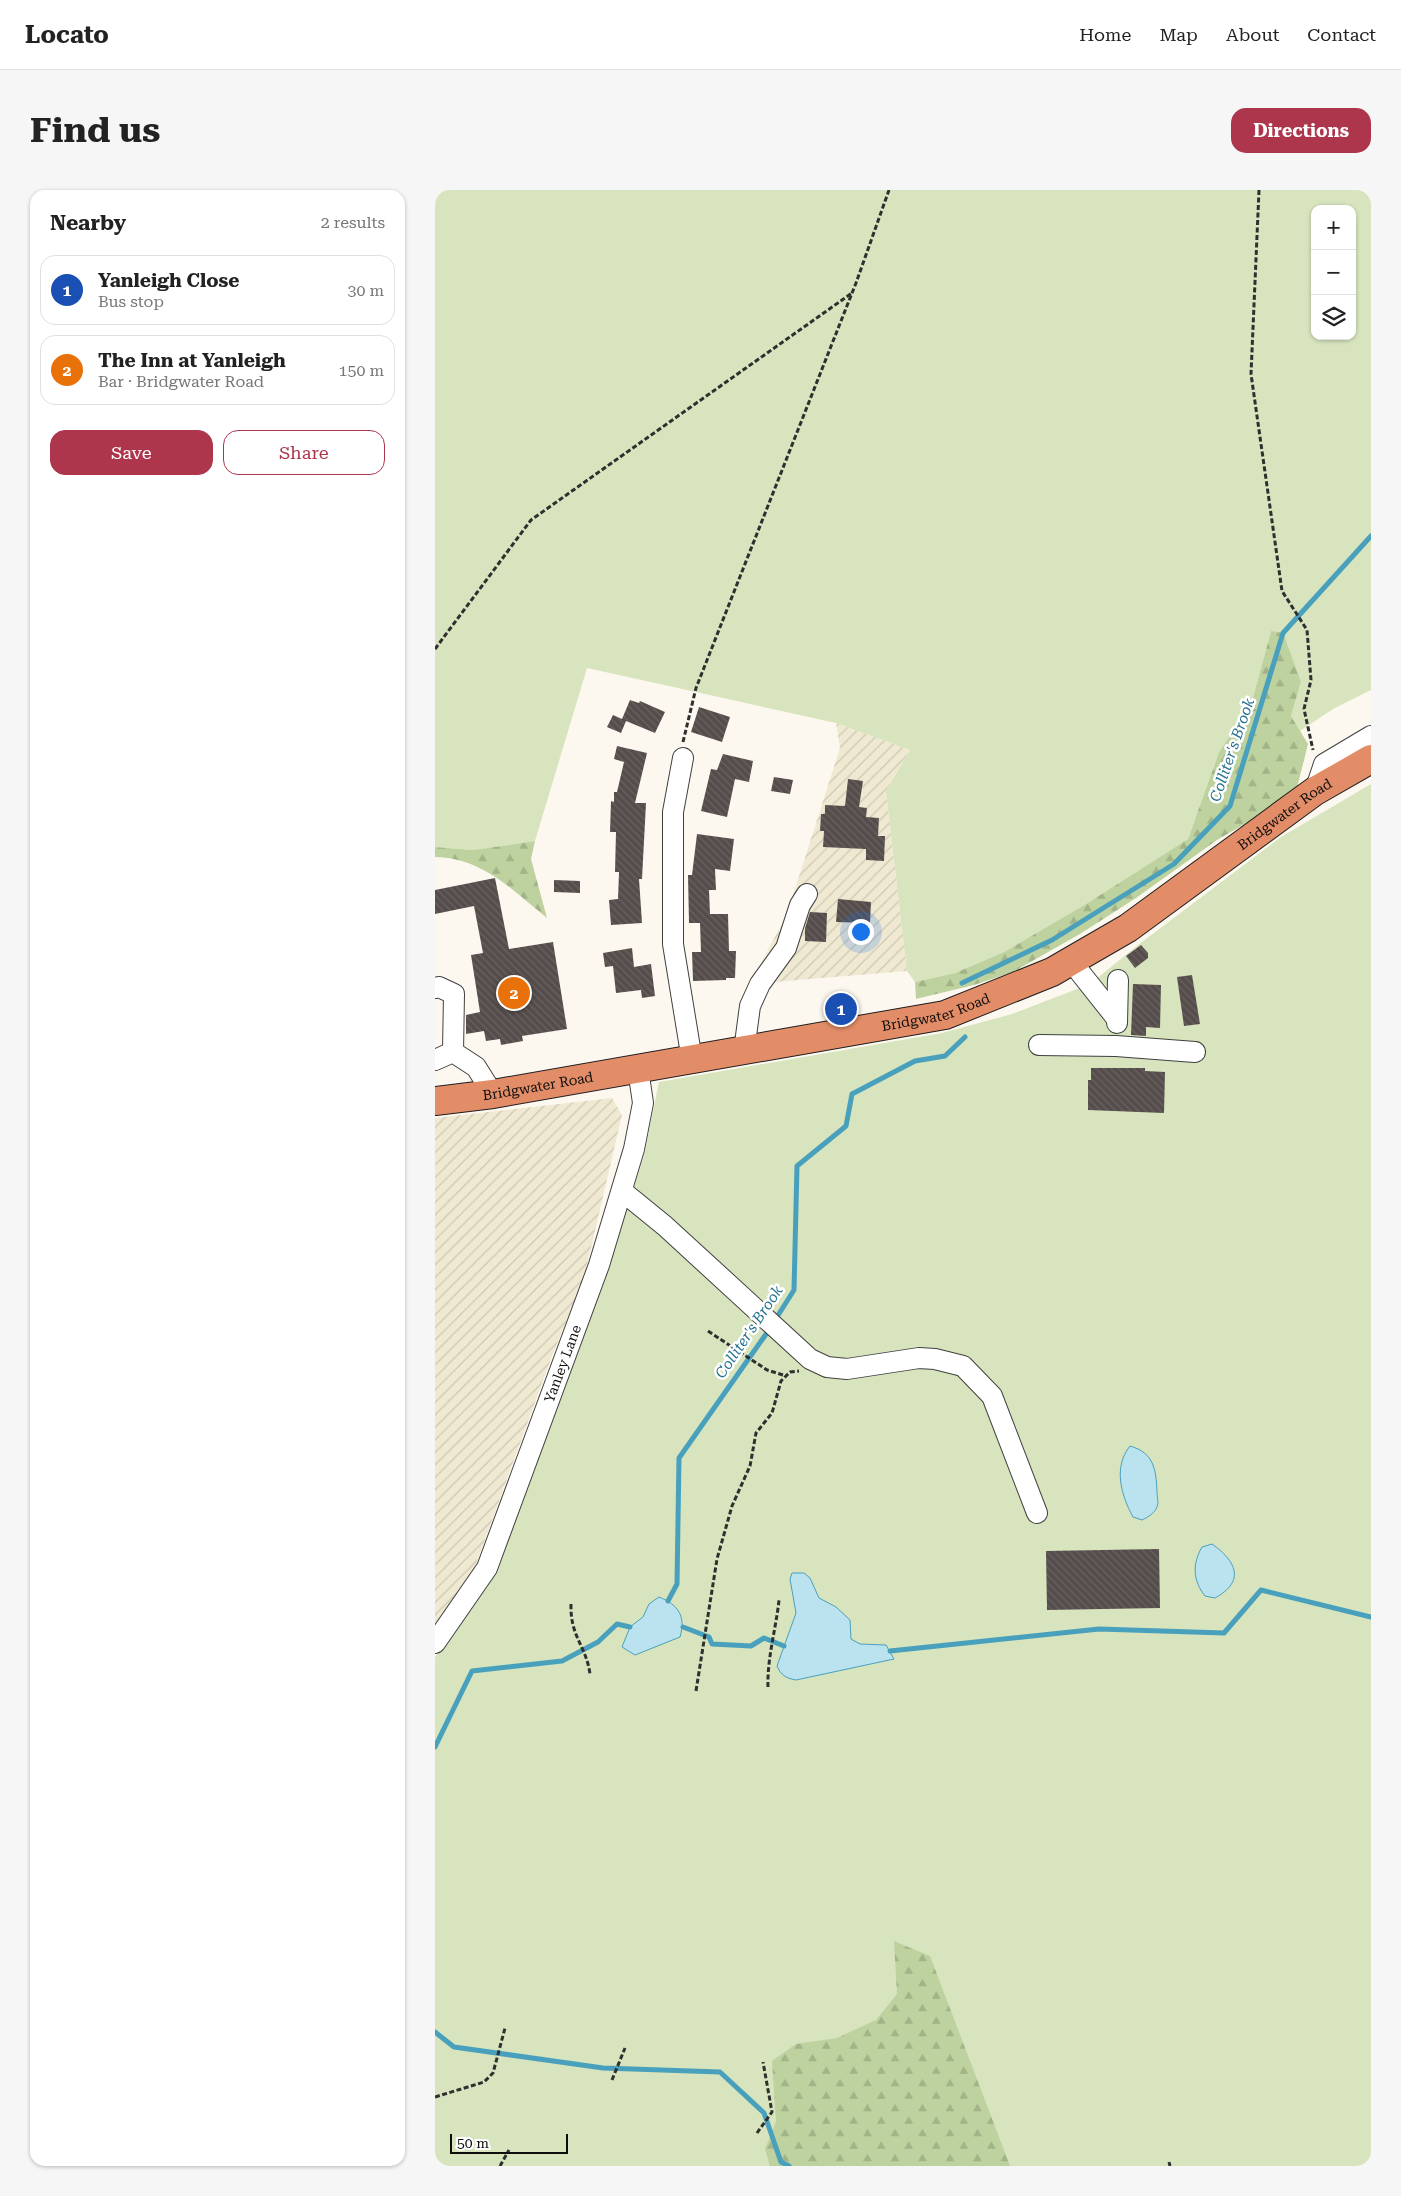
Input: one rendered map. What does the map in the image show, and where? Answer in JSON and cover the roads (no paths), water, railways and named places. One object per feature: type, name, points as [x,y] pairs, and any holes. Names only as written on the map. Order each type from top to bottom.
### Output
[{"type":"highway","name":"Bridgwater Road","points":[[435,1101],[493,1094],[638,1070],[945,1014],[1052,972],[1127,928],[1315,791],[1371,759]]},
{"type":"street","points":[[1315,791],[1324,764],[1371,736]]},
{"type":"street","points":[[683,758],[673,812],[673,944],[693,1060]]},
{"type":"street","points":[[744,1050],[750,1006],[760,984],[786,948],[800,905],[807,894]]},
{"type":"street","points":[[1071,961],[1117,1019]]},
{"type":"street","points":[[1116,1046],[1119,980]]},
{"type":"street","points":[[435,988],[439,987],[453,994],[441,1055],[475,1068],[493,1094]]},
{"type":"street","points":[[1039,1044],[1116,1046],[1195,1052]]},
{"type":"street","name":"Yanley Lane","points":[[435,1643],[487,1568],[599,1265],[635,1149],[643,1103],[638,1070]]},
{"type":"street","points":[[623,1191],[665,1226],[756,1312],[810,1359],[827,1367],[847,1369],[873,1367],[919,1358],[935,1359],[963,1366],[992,1396],[1037,1512]]},
{"type":"water","points":[[1130,1446],[1138,1449],[1149,1458],[1156,1476],[1158,1505],[1153,1513],[1142,1520],[1133,1517],[1122,1490],[1120,1472],[1125,1454]]},
{"type":"water","points":[[1212,1544],[1227,1557],[1234,1571],[1231,1585],[1215,1598],[1205,1596],[1198,1584],[1195,1572],[1195,1566],[1202,1547]]},
{"type":"water","points":[[792,1573],[804,1573],[810,1578],[819,1598],[836,1607],[850,1620],[851,1639],[860,1644],[886,1645],[894,1659],[796,1680],[784,1676],[777,1666],[796,1613],[790,1579]]},
{"type":"water","points":[[659,1597],[672,1604],[679,1612],[682,1623],[680,1637],[635,1655],[622,1647],[630,1627],[643,1617],[649,1604]]},
{"type":"waterway","name":"Colliter's Brook","points":[[962,983],[1052,940],[1174,864],[1230,806],[1283,633],[1371,536]]},
{"type":"waterway","name":"Colliter's Brook","points":[[775,1320],[794,1290],[797,1166],[846,1126],[852,1094],[915,1061],[945,1056],[965,1037]]},
{"type":"waterway","name":"Colliter's Brook","points":[[668,1601],[677,1584],[679,1458],[771,1327]]},
{"type":"waterway","points":[[890,1651],[1099,1629],[1224,1633],[1261,1590],[1371,1617]]},
{"type":"waterway","name":"Colliter's Brook","points":[[435,1747],[472,1671],[562,1661],[598,1642],[617,1624],[630,1627]]},
{"type":"waterway","points":[[683,1627],[709,1637],[712,1644],[751,1646],[764,1638],[784,1646]]},
{"type":"waterway","points":[[435,2032],[454,2047],[603,2068],[720,2072],[764,2113],[781,2162],[789,2166]]},
{"type":"place","name":"The Inn at Yanleigh","points":[[514,993]]},
{"type":"place","name":"Yanleigh Close","points":[[841,1009]]}]
